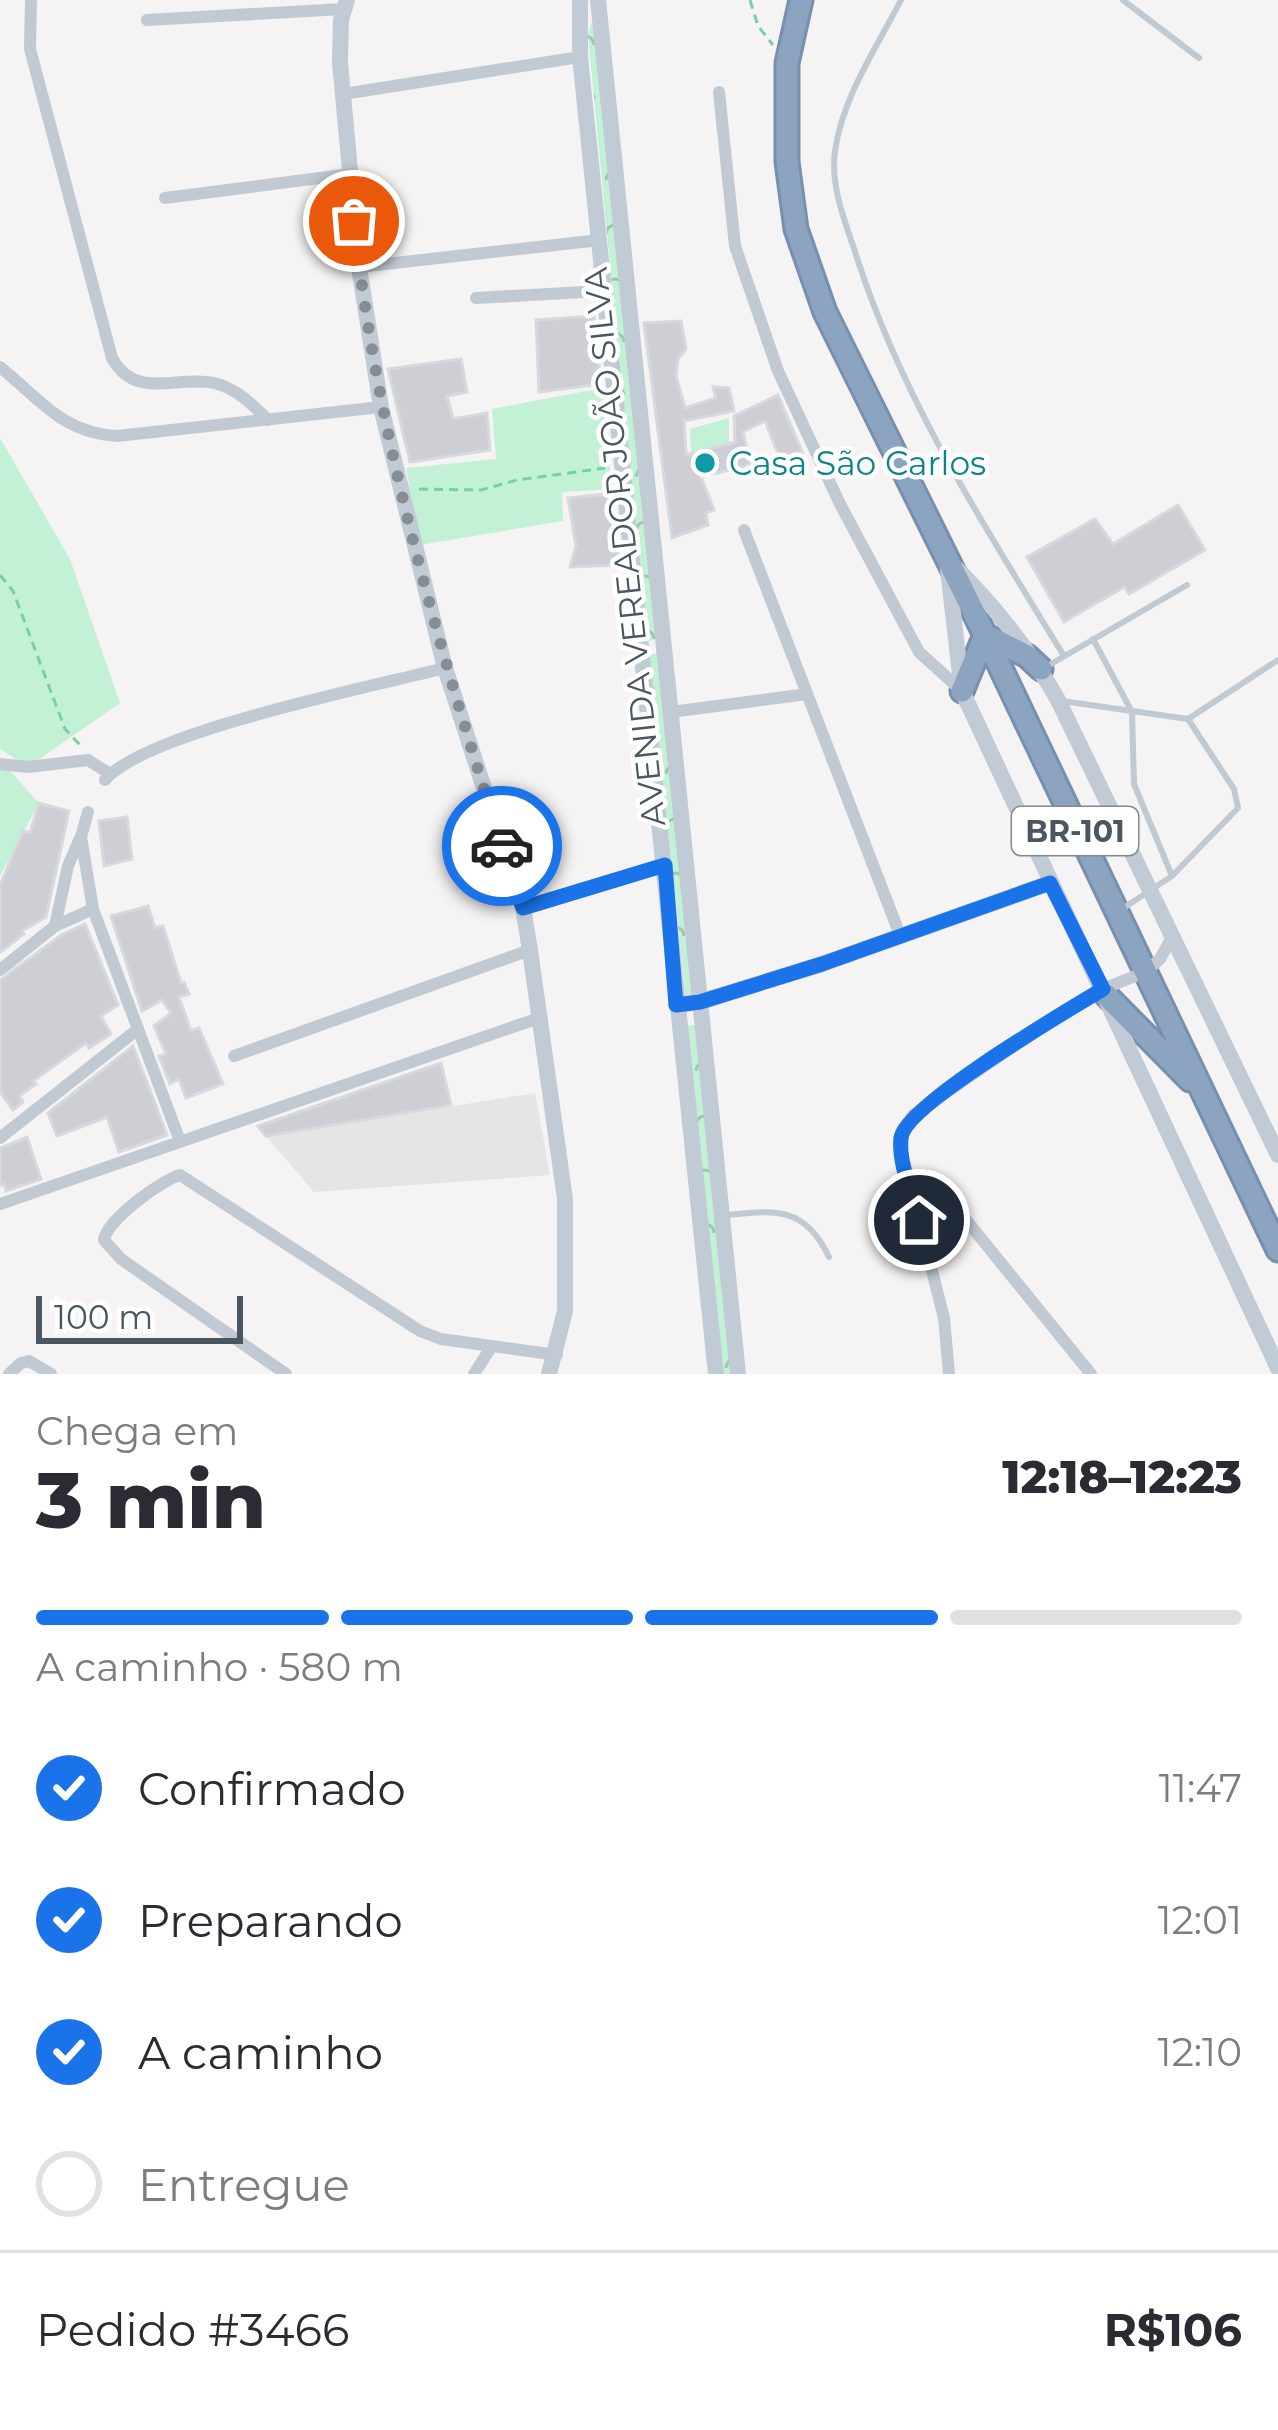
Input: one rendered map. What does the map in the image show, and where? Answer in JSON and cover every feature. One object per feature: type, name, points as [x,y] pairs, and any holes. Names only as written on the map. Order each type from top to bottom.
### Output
[{"type":"highway","name":"BR-101","points":[[801,0],[787,63],[789,190],[801,246],[836,340],[985,635],[1278,1250]]},
{"type":"highway","points":[[962,691],[985,635],[1027,656],[1041,670]]},
{"type":"highway","points":[[1105,992],[1208,1100]]},
{"type":"street","points":[[31,0],[30,49],[117,367],[147,386],[202,382],[227,388],[268,420]]},
{"type":"street","name":"AVENIDA VEREADOR JOÃO SILVA","points":[[580,0],[580,57],[603,291],[716,1374]]},
{"type":"street","name":"AVENIDA VEREADOR JOÃO SILVA","points":[[598,0],[739,1374]]},
{"type":"street","points":[[147,20],[345,5],[339,34],[350,174],[381,407],[446,668],[523,908],[530,950],[565,1198],[565,1311],[549,1374]]},
{"type":"street","points":[[343,94],[580,57]]},
{"type":"street","points":[[718,92],[735,246],[778,371],[840,504],[919,652],[962,691]]},
{"type":"street","points":[[165,198],[350,174]]},
{"type":"street","points":[[359,267],[600,240]]},
{"type":"street","points":[[476,298],[603,291]]},
{"type":"street","points":[[0,367],[61,420],[96,435],[381,407]]},
{"type":"street","points":[[744,530],[900,935]]},
{"type":"street","points":[[947,559],[986,598],[1058,700],[1278,1155]]},
{"type":"street","points":[[947,559],[962,691],[1278,1368]]},
{"type":"street","points":[[644,658],[665,655]]},
{"type":"street","points":[[0,764],[95,761],[107,777],[133,757],[189,736],[446,668]]},
{"type":"street","points":[[671,712],[807,694]]},
{"type":"street","points":[[56,926],[68,866],[88,812]]},
{"type":"street","points":[[81,837],[93,909],[180,1142]]},
{"type":"street","points":[[523,908],[685,850]]},
{"type":"street","points":[[676,1005],[700,1002],[1050,883]]},
{"type":"street","points":[[0,970],[56,926],[93,909]]},
{"type":"street","points":[[949,1374],[944,1318],[900,1138],[913,1115],[999,1054],[1145,972],[1160,959],[1173,934]]},
{"type":"street","points":[[234,1056],[530,950]]},
{"type":"street","points":[[0,1204],[539,1018]]},
{"type":"street","points":[[0,1138],[138,1029]]},
{"type":"street","points":[[286,1374],[121,1259],[104,1240],[108,1226],[180,1175],[421,1331],[441,1339],[556,1355]]},
{"type":"street","points":[[911,1186],[955,1209],[967,1221],[1091,1374]]},
{"type":"street","points":[[473,1374],[492,1346]]},
{"type":"street","points":[[9,1374],[29,1361],[51,1374]]},
{"type":"lane","points":[[901,0],[842,121],[834,177],[841,208],[869,296],[911,397],[956,482],[1064,656]]},
{"type":"lane","points":[[1123,0],[1199,58]]},
{"type":"lane","points":[[1041,670],[1186,585]]},
{"type":"lane","points":[[1094,639],[1132,712],[1133,784],[1172,877]]},
{"type":"lane","points":[[1058,700],[1188,719],[1278,661]]},
{"type":"lane","points":[[1116,912],[1172,877],[1238,808],[1234,789],[1188,719]]},
{"type":"lane","points":[[723,1216],[772,1210],[788,1214],[819,1236],[829,1257]]},
{"type":"path","points":[[750,0],[758,26],[787,63]]},
{"type":"path","points":[[399,489],[481,490],[621,465]]},
{"type":"path","points":[[0,575],[13,591],[65,729],[95,761]]},
{"type":"shaded area","points":[[535,1093],[550,1175],[314,1192],[266,1136]]},
{"type":"green space","points":[[591,23],[664,639],[646,641],[588,35]]},
{"type":"green space","points":[[602,388],[612,489],[562,492],[563,521],[420,545],[406,468],[496,459],[492,409]]},
{"type":"green space","points":[[729,418],[729,443],[691,453],[690,429]]},
{"type":"green space","points":[[0,438],[70,559],[120,703],[28,767],[0,749]]},
{"type":"green space","points":[[666,653],[700,1008],[687,1008],[649,654]]},
{"type":"green space","points":[[0,760],[39,803],[0,876]]},
{"type":"green space","points":[[687,1025],[701,1026],[736,1374],[720,1374]]},
{"type":"building","points":[[594,316],[601,384],[539,392],[536,320]]},
{"type":"building","points":[[681,321],[686,349],[678,359],[676,376],[685,408],[716,398],[713,387],[729,388],[734,411],[684,421],[686,455],[735,442],[734,416],[778,395],[805,459],[789,468],[780,459],[765,421],[743,432],[750,465],[701,477],[714,510],[706,513],[708,525],[672,538],[644,323]]},
{"type":"building","points":[[461,359],[467,392],[447,396],[453,419],[487,413],[490,450],[410,462],[388,369]]},
{"type":"building","points":[[607,494],[620,565],[570,567],[576,546],[568,498]]},
{"type":"building","points":[[1178,505],[1205,550],[1129,594],[1124,587],[1064,622],[1027,557],[1095,519],[1113,544]]},
{"type":"building","points":[[39,803],[69,811],[46,917],[0,952],[0,885],[23,831],[30,833]]},
{"type":"building","points":[[127,817],[132,859],[104,866],[99,821]]},
{"type":"building","points":[[148,906],[155,928],[163,926],[189,994],[179,997],[191,1031],[199,1028],[223,1084],[186,1098],[179,1079],[170,1084],[159,1056],[166,1054],[154,1026],[171,1013],[162,1000],[142,1011],[111,916]]},
{"type":"building","points":[[85,924],[118,1005],[101,1016],[111,1034],[89,1048],[86,1043],[33,1081],[36,1084],[19,1096],[23,1102],[13,1110],[0,1092],[0,980],[61,935]]},
{"type":"building","points":[[133,1046],[167,1135],[119,1152],[107,1117],[57,1136],[48,1113]]},
{"type":"building","points":[[441,1063],[451,1105],[266,1136],[258,1126]]},
{"type":"building","points":[[27,1137],[41,1179],[6,1191],[4,1184],[0,1186],[0,1148]]},
{"type":"way so far","points":[[354,221],[381,407],[407,525],[502,846]]},
{"type":"place","name":"Casa São Carlos","points":[[705,463]]},
{"type":"route","points":[[502,846],[523,908],[665,865],[676,1005],[700,1002],[822,964],[1050,883],[1103,989],[999,1054],[908,1121],[900,1138],[919,1220]]}]
